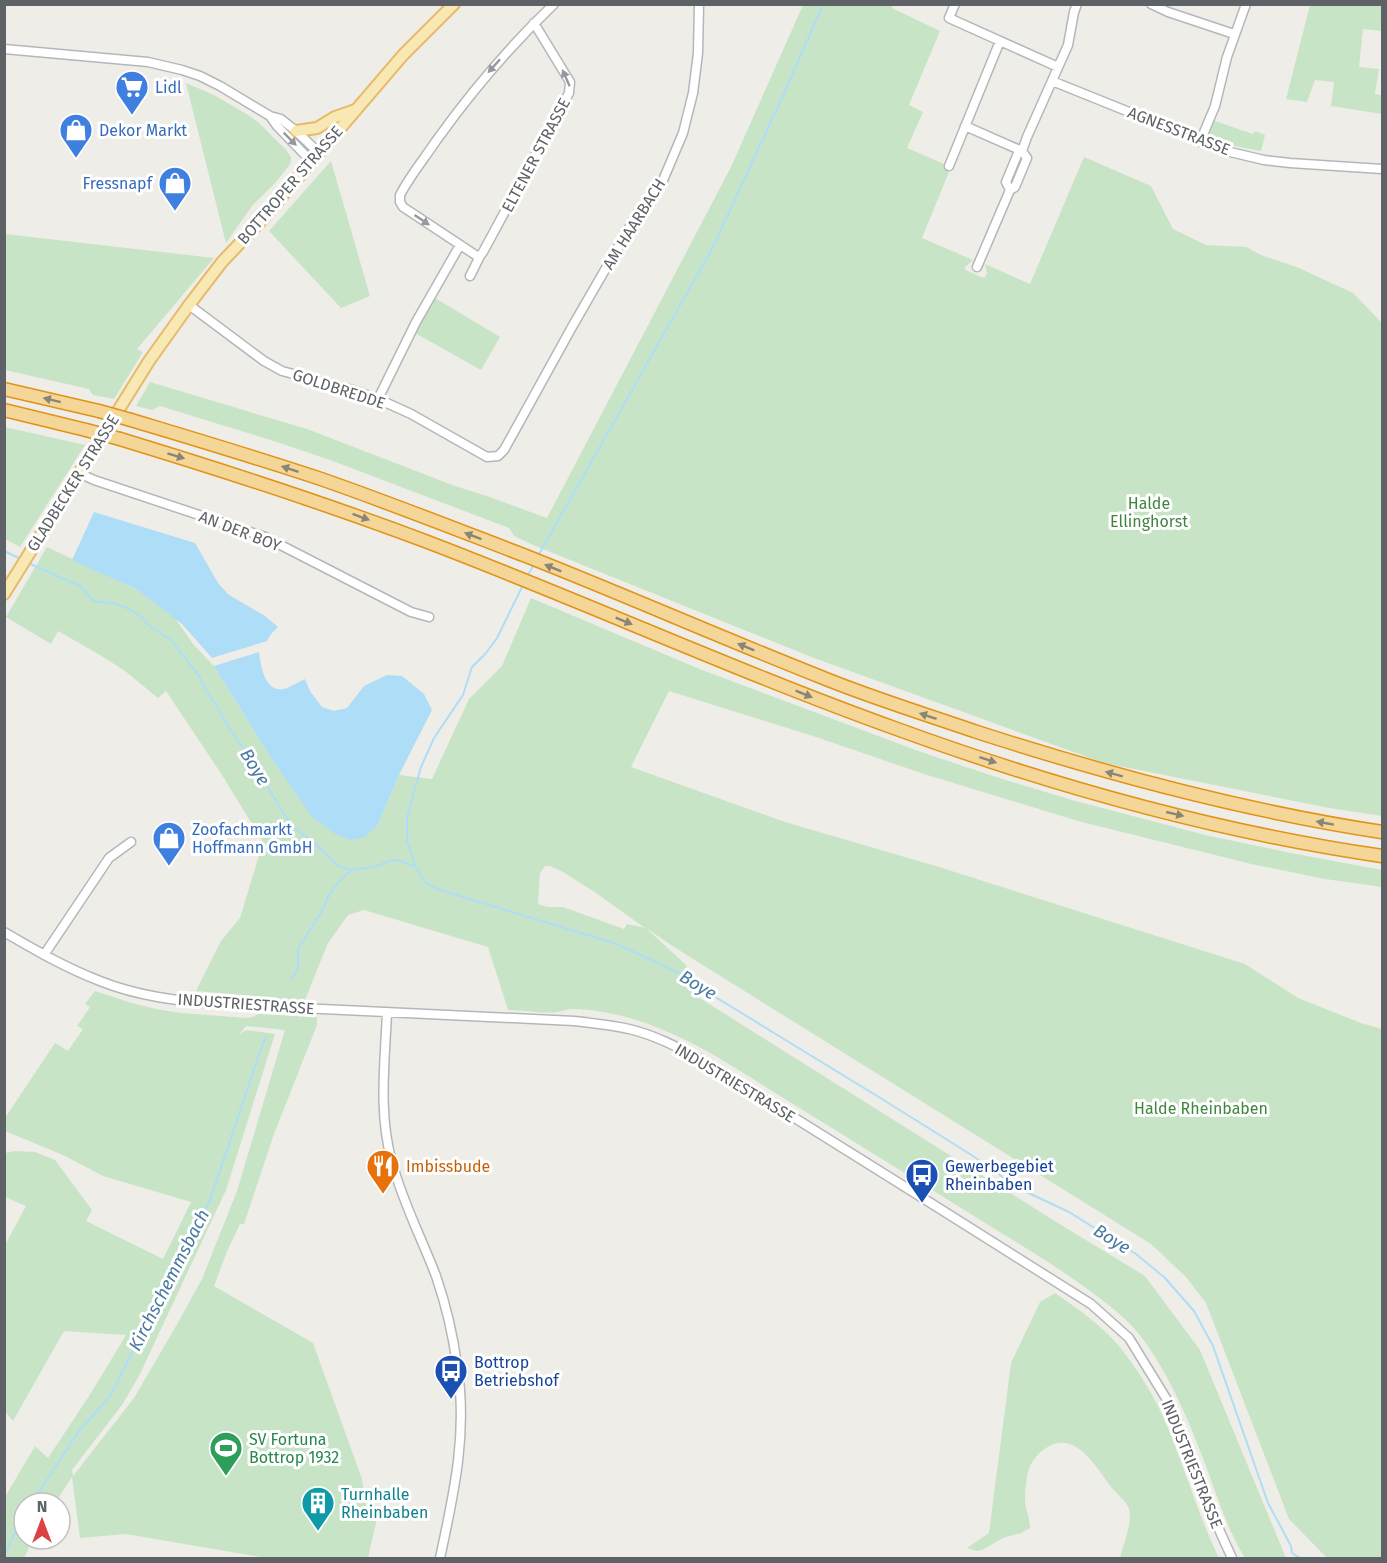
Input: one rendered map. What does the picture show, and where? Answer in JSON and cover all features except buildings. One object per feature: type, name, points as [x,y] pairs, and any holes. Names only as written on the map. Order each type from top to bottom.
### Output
[{"type":"highway","points":[[4,389],[131,420],[322,480],[527,557],[823,678],[1039,752],[1180,792],[1275,814],[1383,832]]},
{"type":"highway","points":[[4,410],[120,439],[338,509],[570,598],[814,698],[1023,772],[1156,810],[1272,836],[1383,856]]},
{"type":"main road","name":"BOTTROPER STRASSE","points":[[142,373],[222,262],[312,162],[403,55],[452,5]]},
{"type":"main road","points":[[296,131],[317,128],[335,117],[355,110]]},
{"type":"main road","name":"GLADBECKER STRASSE","points":[[4,594],[142,373]]},
{"type":"street","points":[[480,256],[403,207],[400,195],[445,128],[481,81],[554,4]]},
{"type":"street","name":"AM HAARBACH","points":[[498,456],[504,450],[640,209],[661,186],[683,133],[693,93],[698,53],[699,4]]},
{"type":"street","points":[[955,4],[949,18],[1058,67]]},
{"type":"street","points":[[1022,151],[1068,45],[1077,4]]},
{"type":"street","points":[[1151,4],[1234,34]]},
{"type":"street","points":[[1200,142],[1215,106],[1227,57],[1246,4]]},
{"type":"street","name":"ELTENER STRASSE","points":[[470,276],[570,93],[570,82],[534,23]]},
{"type":"street","points":[[949,166],[1000,41]]},
{"type":"street","points":[[4,49],[162,64],[200,76],[270,116],[281,119],[319,153]]},
{"type":"street","name":"AGNESSTRASSE","points":[[1052,81],[1226,151],[1290,164],[1383,169]]},
{"type":"street","points":[[270,116],[312,162]]},
{"type":"street","points":[[965,126],[1022,151],[1027,158],[1015,188],[1010,190],[977,267]]},
{"type":"street","points":[[378,399],[416,322],[460,245]]},
{"type":"street","name":"GOLDBREDDE","points":[[189,305],[264,361],[282,371],[378,399],[411,414],[487,457],[498,456]]},
{"type":"street","name":"AN DER BOY","points":[[79,473],[265,537],[411,612],[429,616]]},
{"type":"street","points":[[44,955],[109,858],[131,842]]},
{"type":"street","name":"INDUSTRIESTRASSE","points":[[4,932],[71,969],[102,982],[134,992],[173,1000],[596,1023],[630,1029],[683,1050],[924,1198],[1090,1304],[1129,1338],[1172,1408],[1221,1534],[1233,1558]]},
{"type":"street","points":[[387,1012],[383,1103],[391,1161],[436,1278],[450,1324],[458,1366],[460,1447],[456,1484],[441,1558]]},
{"type":"green space","name":"Halde Ellinghorst","points":[[803,5],[893,5],[892,8],[940,31],[909,105],[923,112],[907,148],[951,167],[922,238],[973,260],[965,267],[965,270],[984,278],[987,274],[985,264],[1030,284],[1084,157],[1151,186],[1173,229],[1206,245],[1246,247],[1261,255],[1299,268],[1353,293],[1382,323],[1382,816],[1329,808],[1104,763],[814,658],[533,545],[514,536],[509,528],[330,460],[160,406],[152,410],[136,406],[150,382],[307,429],[455,486],[547,518],[731,167]]},
{"type":"green space","points":[[1310,5],[1382,5],[1382,31],[1363,29],[1359,67],[1379,69],[1375,94],[1382,95],[1382,114],[1331,106],[1334,82],[1315,80],[1307,102],[1286,99]]},
{"type":"green space","points":[[186,83],[214,95],[250,116],[291,157],[288,167],[252,206],[226,243]]},
{"type":"green space","points":[[1215,121],[1253,134],[1255,131],[1265,135],[1261,151],[1211,139],[1209,134]]},
{"type":"green space","points":[[331,161],[370,296],[341,308],[269,231]]},
{"type":"green space","points":[[5,234],[214,258],[137,349],[143,352],[114,399],[93,395],[89,389],[5,370]]},
{"type":"green space","points":[[435,298],[500,337],[481,370],[415,333]]},
{"type":"green space","points":[[5,427],[85,445],[20,547],[5,539]]},
{"type":"green space","name":"Halde Rheinbaben","points":[[47,547],[136,589],[175,618],[193,644],[214,666],[268,753],[377,826],[399,775],[432,779],[469,699],[502,666],[531,598],[702,670],[921,752],[996,777],[1072,800],[1205,835],[1382,870],[1382,887],[1325,879],[1251,864],[1078,821],[924,774],[669,691],[631,767],[785,822],[939,867],[1245,964],[1298,998],[1382,1029],[1382,1558],[1327,1558],[1289,1519],[1206,1303],[1186,1277],[1151,1244],[646,928],[685,964],[693,978],[698,997],[1145,1276],[1200,1350],[1286,1558],[1245,1558],[1226,1520],[1179,1400],[1149,1347],[1114,1309],[1041,1258],[702,1048],[667,1031],[611,1013],[572,1009],[558,1012],[508,1010],[488,947],[364,910],[348,915],[328,943],[305,1000],[196,991],[221,941],[240,918],[263,842],[166,691],[158,698],[125,671],[58,631],[51,644],[6,617]],"holes":[[[545,866],[550,866],[596,893],[645,928],[627,924],[624,929],[563,907],[547,907],[538,904],[540,873]]]},
{"type":"green space","points":[[95,991],[132,1003],[181,1013],[247,1018],[258,1014],[317,1017],[317,1025],[274,1134],[244,1224],[240,1224],[214,1286],[313,1343],[362,1479],[367,1511],[378,1514],[368,1558],[267,1558],[126,1534],[80,1538],[72,1477],[63,1491],[12,1491],[12,1551],[27,1551],[24,1558],[5,1558],[5,1497],[35,1446],[48,1458],[126,1335],[64,1331],[13,1421],[5,1411],[5,1245],[26,1206],[5,1197],[5,1153],[35,1152],[55,1160],[92,1210],[86,1221],[163,1259],[191,1202],[103,1176],[63,1155],[5,1131],[5,1118],[55,1043],[68,1051],[83,1029],[77,1026],[90,1007],[85,1004]],"holes":[[[246,1026],[285,1030],[237,1191],[202,1279],[176,1326],[134,1398],[73,1476],[72,1470],[122,1405],[139,1376],[226,1190],[275,1034],[246,1030],[239,1035]]]},
{"type":"green space","points":[[1055,1293],[1112,1338],[1147,1386],[1169,1430],[1203,1522],[1219,1558],[1120,1558],[1130,1521],[1128,1506],[1085,1453],[1067,1443],[1057,1443],[1046,1448],[1030,1466],[1026,1481],[1025,1501],[1030,1528],[1003,1538],[982,1550],[967,1548],[989,1533],[1011,1363],[1040,1302]]},
{"type":"water","points":[[94,512],[195,543],[218,583],[229,595],[265,616],[278,627],[267,641],[212,658],[182,624],[136,589],[72,560]]},
{"type":"water","points":[[259,652],[265,677],[272,686],[285,689],[305,679],[310,691],[322,707],[334,711],[347,708],[364,686],[387,675],[402,676],[424,694],[432,710],[399,775],[377,826],[365,837],[351,840],[335,834],[312,817],[268,753],[214,666]]},
{"type":"waterway","points":[[538,556],[712,249],[823,4]]},
{"type":"waterway","name":"Boye","points":[[4,551],[21,559]]},
{"type":"waterway","name":"Boye","points":[[28,563],[80,586],[94,601],[116,604],[129,609],[171,640],[199,676],[227,725],[286,817],[295,829],[317,845],[338,866],[352,870],[374,867],[393,860],[400,861],[415,866],[426,883],[440,890],[617,944],[681,974],[973,1156],[1020,1189],[1069,1212],[1136,1254],[1165,1278],[1194,1311],[1213,1346],[1268,1503],[1291,1546],[1292,1553],[1300,1558]]},
{"type":"waterway","points":[[527,577],[534,564]]},
{"type":"waterway","points":[[415,865],[407,840],[407,817],[421,767],[434,738],[463,695],[472,667],[497,638],[523,585]]},
{"type":"waterway","name":"Kirchschemmsbach","points":[[292,979],[298,968],[298,950],[301,944],[322,911],[329,895],[342,878],[352,870]]},
{"type":"waterway","name":"Kirchschemmsbach","points":[[40,1491],[78,1432],[110,1396],[187,1248],[210,1200],[266,1037]]},
{"type":"waterway","name":"Kirchschemmsbach","points":[[4,1556],[12,1539]]},
{"type":"place","name":"Lidl","points":[[132,116]]},
{"type":"place","name":"Dekor Markt","points":[[76,159]]},
{"type":"place","name":"Fressnapf","points":[[175,212]]},
{"type":"place","name":"Zoofachmarkt Hoffmann GmbH","points":[[169,867]]},
{"type":"place","name":"Imbissbude","points":[[383,1195]]},
{"type":"place","name":"Gewerbegebiet Rheinbaben","points":[[922,1204]]},
{"type":"place","name":"Bottrop Betriebshof","points":[[451,1400]]},
{"type":"place","name":"SV Fortuna Bottrop 1932","points":[[226,1477]]},
{"type":"place","name":"Turnhalle Rheinbaben","points":[[318,1532]]}]
